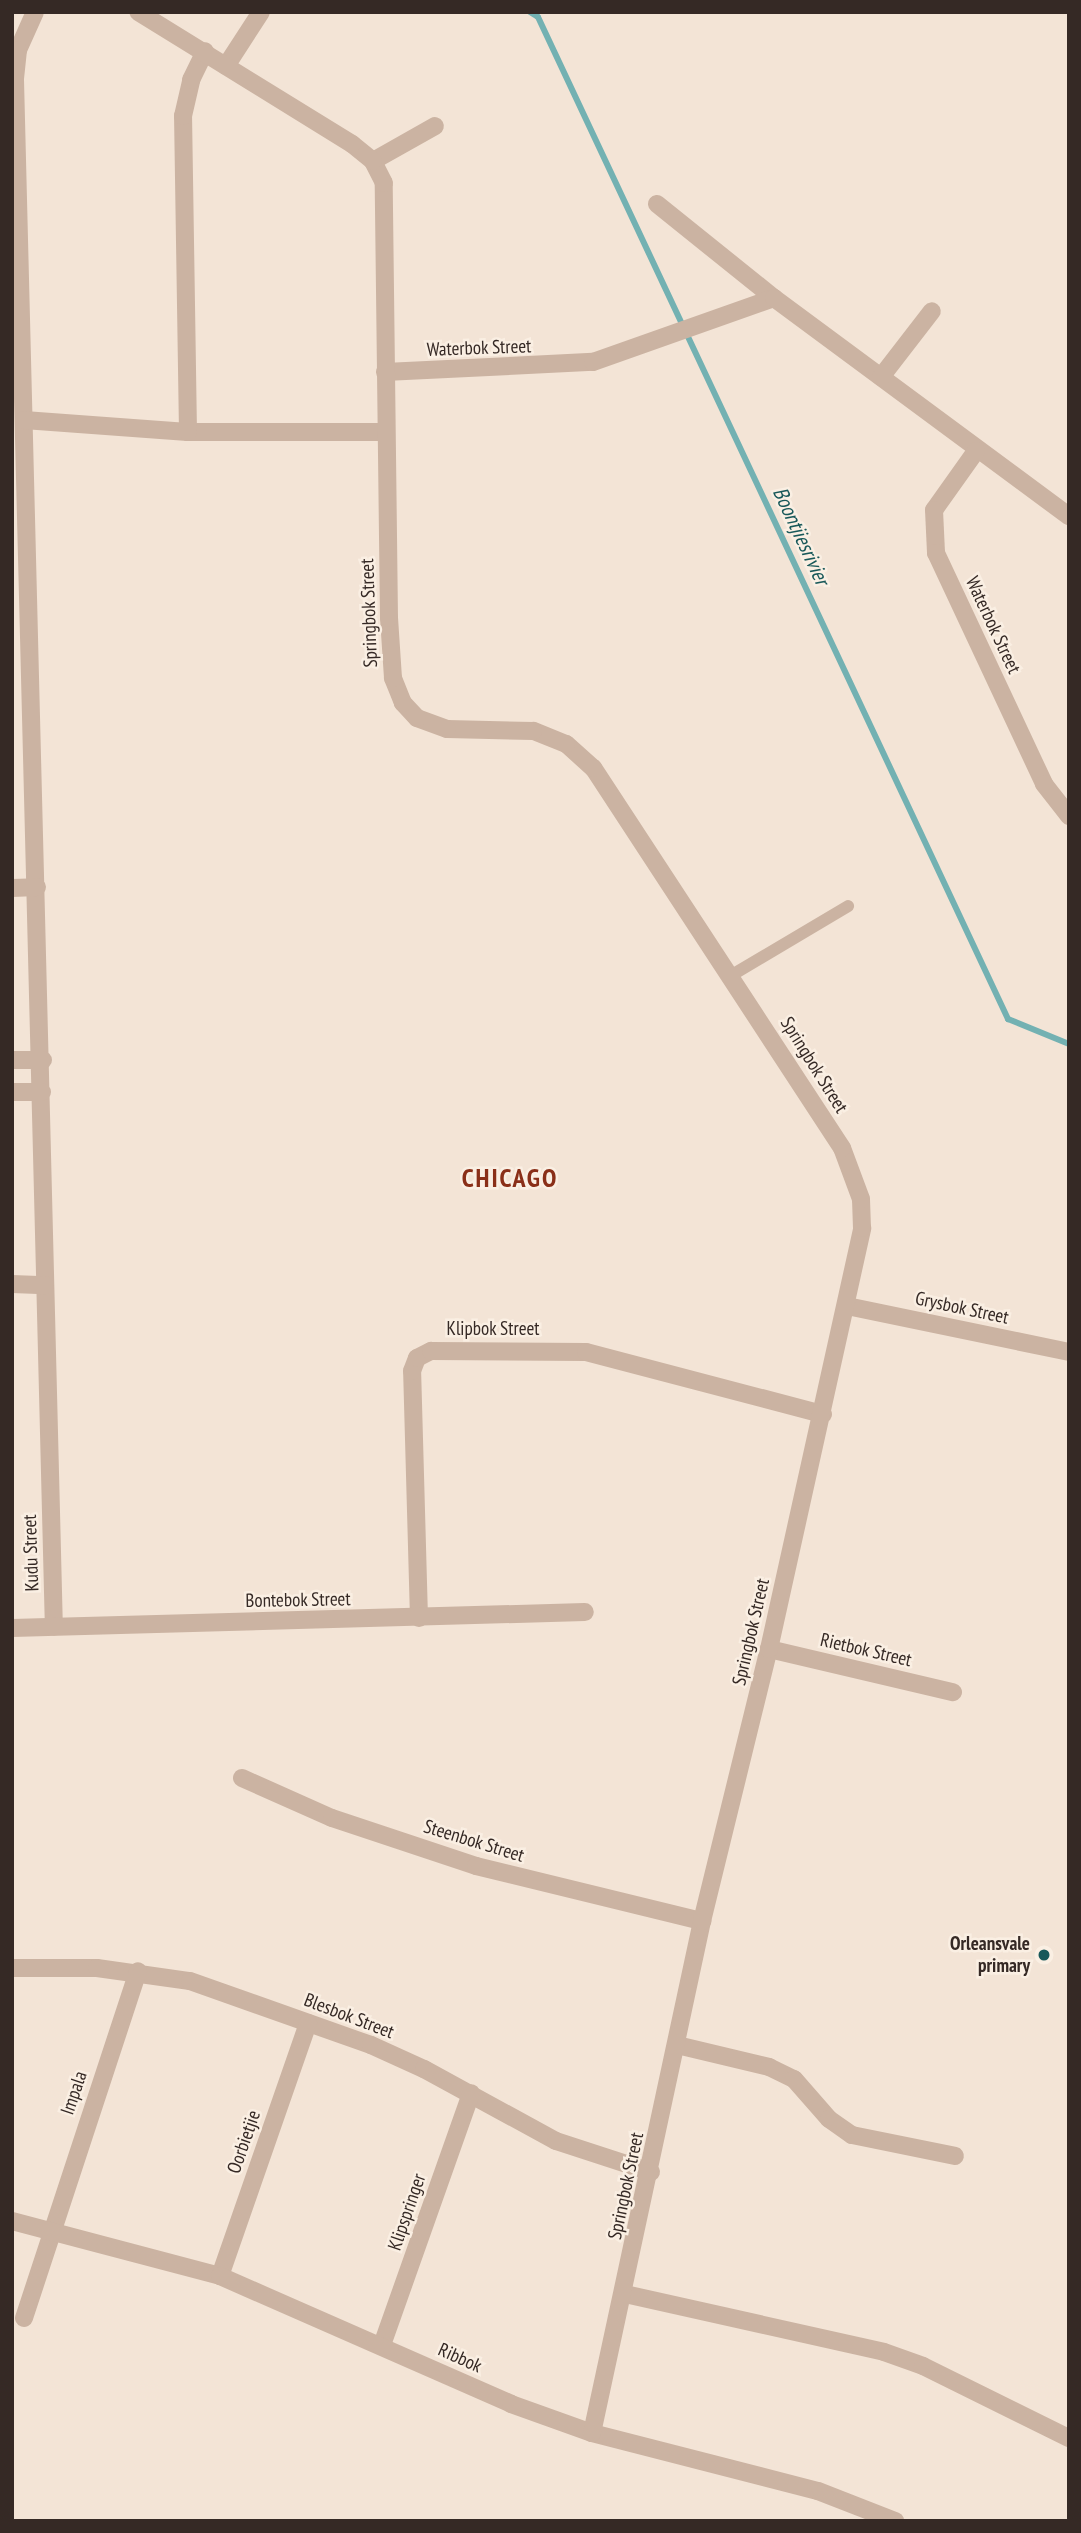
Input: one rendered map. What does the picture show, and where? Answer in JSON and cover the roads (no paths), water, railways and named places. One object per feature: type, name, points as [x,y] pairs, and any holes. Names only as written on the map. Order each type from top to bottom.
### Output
[{"type":"street","name":"Kudu Street","points":[[35,12],[18,50],[15,80],[43,1060],[45,1285],[54,1627]]},
{"type":"street","points":[[138,12],[205,51],[373,161],[435,127]]},
{"type":"street","points":[[226,66],[261,12]]},
{"type":"street","points":[[188,432],[183,116],[191,80],[205,51]]},
{"type":"street","name":"Springbok Street","points":[[373,161],[384,183],[385,432],[393,678],[403,703],[417,718],[447,729],[533,731],[566,744],[593,768],[732,975],[854,1174],[861,1199],[862,1228],[848,1306],[769,1649],[702,1921],[625,2294],[592,2433]]},
{"type":"street","points":[[657,204],[774,298],[976,451],[1069,516]]},
{"type":"street","name":"Waterbok Street","points":[[385,372],[562,366],[593,362],[774,298]]},
{"type":"street","points":[[881,377],[932,311]]},
{"type":"street","points":[[24,420],[188,432],[385,432]]},
{"type":"street","name":"Waterbok Street","points":[[976,451],[934,510],[932,530],[936,553],[1044,783],[1069,816]]},
{"type":"street","points":[[12,888],[37,887]]},
{"type":"street","points":[[12,1060],[43,1060]]},
{"type":"street","points":[[12,1092],[42,1093]]},
{"type":"street","points":[[12,1284],[45,1285]]},
{"type":"street","name":"Grysbok Street","points":[[848,1306],[1069,1352]]},
{"type":"street","name":"Klipbok Street","points":[[419,1618],[412,1371],[417,1358],[431,1351],[586,1352],[823,1414]]},
{"type":"street","name":"Bontebok Street","points":[[12,1628],[584,1612]]},
{"type":"street","name":"Rietbok Street","points":[[769,1649],[953,1692]]},
{"type":"street","name":"Steenbok Street","points":[[242,1778],[332,1818],[476,1866],[702,1921]]},
{"type":"street","name":"Blesbok Street","points":[[12,1968],[138,1971],[190,1981],[371,2045],[471,2093],[556,2141],[651,2172]]},
{"type":"street","name":"Impala","points":[[24,2318],[51,2229],[138,1971]]},
{"type":"street","name":"Oorbietjie","points":[[220,2276],[308,2022]]},
{"type":"street","points":[[677,2045],[769,2067],[794,2079],[829,2119],[852,2135],[955,2156]]},
{"type":"street","name":"Klipspringer","points":[[382,2345],[471,2093]]},
{"type":"street","name":"Ribbok","points":[[12,2221],[51,2229],[220,2276],[512,2404],[592,2433],[818,2491],[895,2521]]},
{"type":"street","points":[[625,2294],[884,2352],[923,2366],[1069,2438]]},
{"type":"lane","points":[[732,975],[848,906]]},
{"type":"waterway","name":"Boontjiesrivier","points":[[530,12],[538,17],[1008,1019],[1069,1044]]},
{"type":"place","name":"Orleansvale primary","points":[[1044,1955]]},
{"type":"district","name":"CHICAGO","points":[[510,1178]]}]
